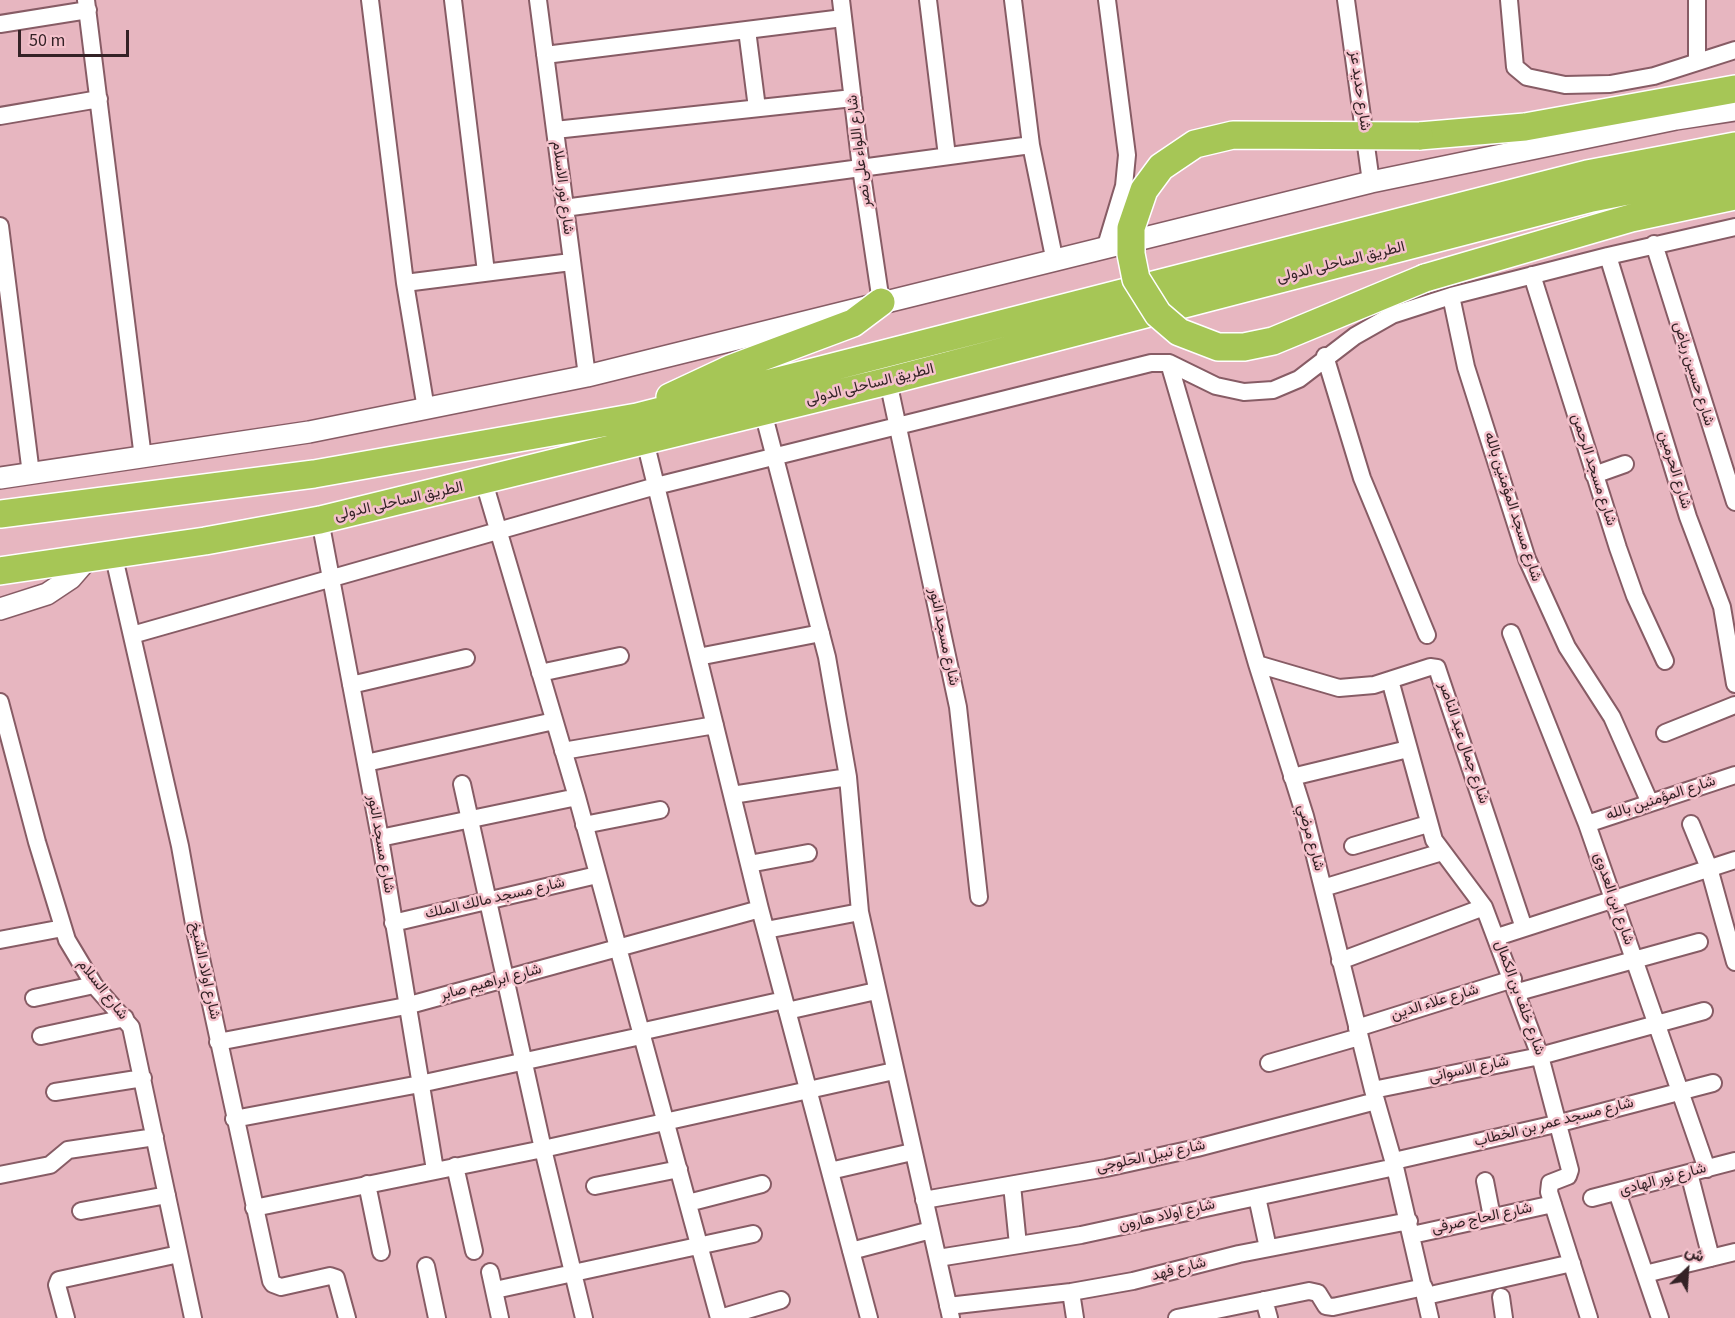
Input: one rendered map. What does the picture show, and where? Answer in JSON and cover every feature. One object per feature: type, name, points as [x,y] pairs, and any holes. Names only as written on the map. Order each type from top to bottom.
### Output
[{"type":"highway","points":[[1735,88],[1525,126],[1419,136],[1233,135],[1195,144],[1166,162],[1144,190],[1134,216],[1130,247],[1136,279],[1158,314],[1179,332],[1218,346],[1244,347],[1273,342],[1425,278],[1631,218],[1735,196]]},
{"type":"highway","name":"الطريق الساحلى الدولى","points":[[0,571],[205,541],[320,520],[484,482],[641,429],[1587,174],[1735,146]]},
{"type":"highway","name":"الطريق الساحلى الدولى","points":[[0,514],[314,474],[763,412],[1592,198],[1735,170]]},
{"type":"highway","points":[[641,429],[720,373],[852,323],[881,302]]},
{"type":"street","points":[[370,0],[405,283],[426,409]]},
{"type":"street","points":[[453,0],[486,272]]},
{"type":"street","name":"شارع نور الاسلام","points":[[538,0],[587,376]]},
{"type":"street","name":"شارع اللواء على نصر","points":[[841,0],[861,168],[881,302]]},
{"type":"street","points":[[928,0],[947,156]]},
{"type":"street","points":[[1013,0],[1031,145],[1055,262]]},
{"type":"street","points":[[1105,249],[1124,186],[1127,155],[1107,0]]},
{"type":"street","name":"شارع حديد عز","points":[[1346,0],[1371,182]]},
{"type":"street","points":[[1509,0],[1515,67],[1527,77],[1565,85],[1610,84],[1654,76],[1735,50]]},
{"type":"street","points":[[1697,0],[1697,62]]},
{"type":"street","points":[[0,24],[87,5],[143,458]]},
{"type":"street","points":[[545,55],[843,18]]},
{"type":"street","points":[[747,30],[757,108]]},
{"type":"street","points":[[555,130],[853,98]]},
{"type":"street","points":[[0,116],[99,99]]},
{"type":"street","points":[[0,478],[143,458],[426,409],[587,376],[1371,182],[1735,110]]},
{"type":"street","points":[[564,208],[1031,145]]},
{"type":"street","points":[[0,226],[31,474]]},
{"type":"street","points":[[132,635],[656,486],[1151,363],[1169,363],[1216,386],[1244,392],[1273,390],[1299,379],[1325,356],[1392,315],[1451,296],[1654,244],[1734,233]]},
{"type":"street","name":"شارع حسين رياض","points":[[1654,244],[1735,502]]},
{"type":"street","name":"شارع الحرمين","points":[[1608,256],[1688,517],[1722,607],[1735,684]]},
{"type":"street","points":[[405,283],[571,262]]},
{"type":"street","name":"شارع مسجد الرحمن","points":[[1532,275],[1594,475],[1635,596],[1665,661]]},
{"type":"street","name":"شارع مسجد المؤمنين بالله","points":[[1451,296],[1466,367],[1527,559],[1567,647],[1612,717],[1650,803]]},
{"type":"street","points":[[1325,356],[1362,478],[1427,635]]},
{"type":"street","name":"شارع مرضي","points":[[1169,363],[1323,888],[1374,1096],[1395,1164],[1430,1318]]},
{"type":"street","name":"شارع مسجد النور","points":[[888,381],[958,707],[979,897]]},
{"type":"street","points":[[763,412],[836,698],[848,777],[860,912],[949,1312]]},
{"type":"street","points":[[641,429],[765,930],[869,1318]]},
{"type":"street","points":[[1594,475],[1625,464]]},
{"type":"street","points":[[484,482],[577,797],[640,1034],[720,1318],[781,1300]]},
{"type":"street","name":"شارع مسجد النور","points":[[320,520],[380,838],[406,1006],[435,1170]]},
{"type":"street","points":[[0,609],[34,599],[53,590],[101,555]]},
{"type":"street","name":"شارع اولاد الشيخ","points":[[101,555],[132,635],[180,846],[234,1119],[273,1284],[281,1287],[333,1276],[337,1281],[346,1318]]},
{"type":"street","points":[[698,657],[821,633]]},
{"type":"street","name":"شارع ابن العدوى","points":[[1511,633],[1587,824],[1707,1168]]},
{"type":"street","points":[[540,673],[620,656]]},
{"type":"street","points":[[351,685],[466,658]]},
{"type":"street","name":"شارع جمال عبد الناصر","points":[[1257,664],[1340,688],[1357,688],[1430,667],[1438,671],[1524,928]]},
{"type":"street","name":"شارع خلف بن الكمال","points":[[1390,680],[1428,824],[1442,852],[1475,892],[1484,908],[1497,937],[1540,1056],[1560,1123],[1570,1170],[1568,1176],[1550,1183],[1549,1192],[1589,1318]]},
{"type":"street","name":"شارع السلام","points":[[0,702],[63,928],[72,950],[94,985],[125,1018],[134,1038],[190,1317]]},
{"type":"street","points":[[1665,733],[1735,705]]},
{"type":"street","points":[[366,764],[554,721]]},
{"type":"street","points":[[563,751],[715,725]]},
{"type":"street","points":[[1292,777],[1408,749]]},
{"type":"street","name":"شارع المؤمنين بالله","points":[[1587,824],[1735,775]]},
{"type":"street","points":[[732,795],[848,777]]},
{"type":"street","points":[[462,784],[468,820],[543,1149],[584,1318]]},
{"type":"street","points":[[380,838],[577,797]]},
{"type":"street","points":[[584,825],[660,810]]},
{"type":"street","points":[[1353,846],[1428,824]]},
{"type":"street","points":[[1690,824],[1709,868],[1735,962]]},
{"type":"street","points":[[1323,888],[1442,852]]},
{"type":"street","points":[[749,864],[808,854]]},
{"type":"street","points":[[1497,937],[1735,860]]},
{"type":"street","name":"شارع مسجد مالك الملك","points":[[393,923],[597,875]]},
{"type":"street","points":[[1340,961],[1484,908]]},
{"type":"street","name":"شارع ابراهيم صابر","points":[[218,1042],[406,1006],[760,909]]},
{"type":"street","points":[[765,930],[860,912]]},
{"type":"street","points":[[0,940],[63,928]]},
{"type":"street","name":"شارع علاء الدين","points":[[1269,1063],[1358,1032],[1515,986],[1635,960],[1698,942]]},
{"type":"street","points":[[34,998],[94,985]]},
{"type":"street","points":[[234,1119],[420,1084],[525,1062],[640,1034],[876,991]]},
{"type":"street","name":"شارع الاسوانى","points":[[1374,1096],[1540,1056],[1704,1011]]},
{"type":"street","points":[[41,1036],[125,1018]]},
{"type":"street","points":[[255,1208],[543,1149],[894,1071]]},
{"type":"street","points":[[55,1092],[143,1078]]},
{"type":"street","name":"شارع مسجد عمر بن الخطاب","points":[[1395,1164],[1713,1083]]},
{"type":"street","name":"شارع نبيل الحلوجى","points":[[924,1200],[1197,1148],[1374,1096]]},
{"type":"street","points":[[0,1175],[50,1165],[68,1150],[155,1137]]},
{"type":"street","points":[[830,1171],[912,1152]]},
{"type":"street","name":"شارع نور الهادى","points":[[1592,1198],[1735,1161]]},
{"type":"street","name":"شارع اولاد هارون","points":[[938,1258],[1111,1229],[1395,1164]]},
{"type":"street","points":[[454,1166],[474,1251]]},
{"type":"street","points":[[595,1186],[678,1169]]},
{"type":"street","points":[[1689,1173],[1711,1258]]},
{"type":"street","points":[[1485,1181],[1492,1217]]},
{"type":"street","points":[[367,1184],[381,1252]]},
{"type":"street","points":[[688,1203],[762,1184]]},
{"type":"street","points":[[1012,1185],[1018,1245]]},
{"type":"street","points":[[1617,1192],[1660,1318]]},
{"type":"street","points":[[81,1211],[167,1195]]},
{"type":"street","points":[[1257,1197],[1268,1248]]},
{"type":"street","name":"شارع الحاج صرفى","points":[[1410,1228],[1492,1217],[1553,1204]]},
{"type":"street","name":"شارع فهد","points":[[949,1312],[1166,1274],[1268,1248],[1410,1228]]},
{"type":"street","points":[[851,1251],[931,1230]]},
{"type":"street","points":[[495,1290],[699,1248],[753,1234]]},
{"type":"street","points":[[1645,1274],[1735,1252]]},
{"type":"street","points":[[66,1318],[57,1285],[59,1280],[179,1254]]},
{"type":"street","points":[[1177,1318],[1314,1291],[1326,1306],[1333,1307],[1425,1292],[1572,1263]]},
{"type":"street","points":[[426,1266],[437,1318]]},
{"type":"street","points":[[490,1272],[500,1318]]},
{"type":"street","points":[[1071,1292],[1075,1318]]},
{"type":"street","points":[[1501,1297],[1504,1318]]},
{"type":"street","points":[[1264,1300],[1269,1318]]}]
